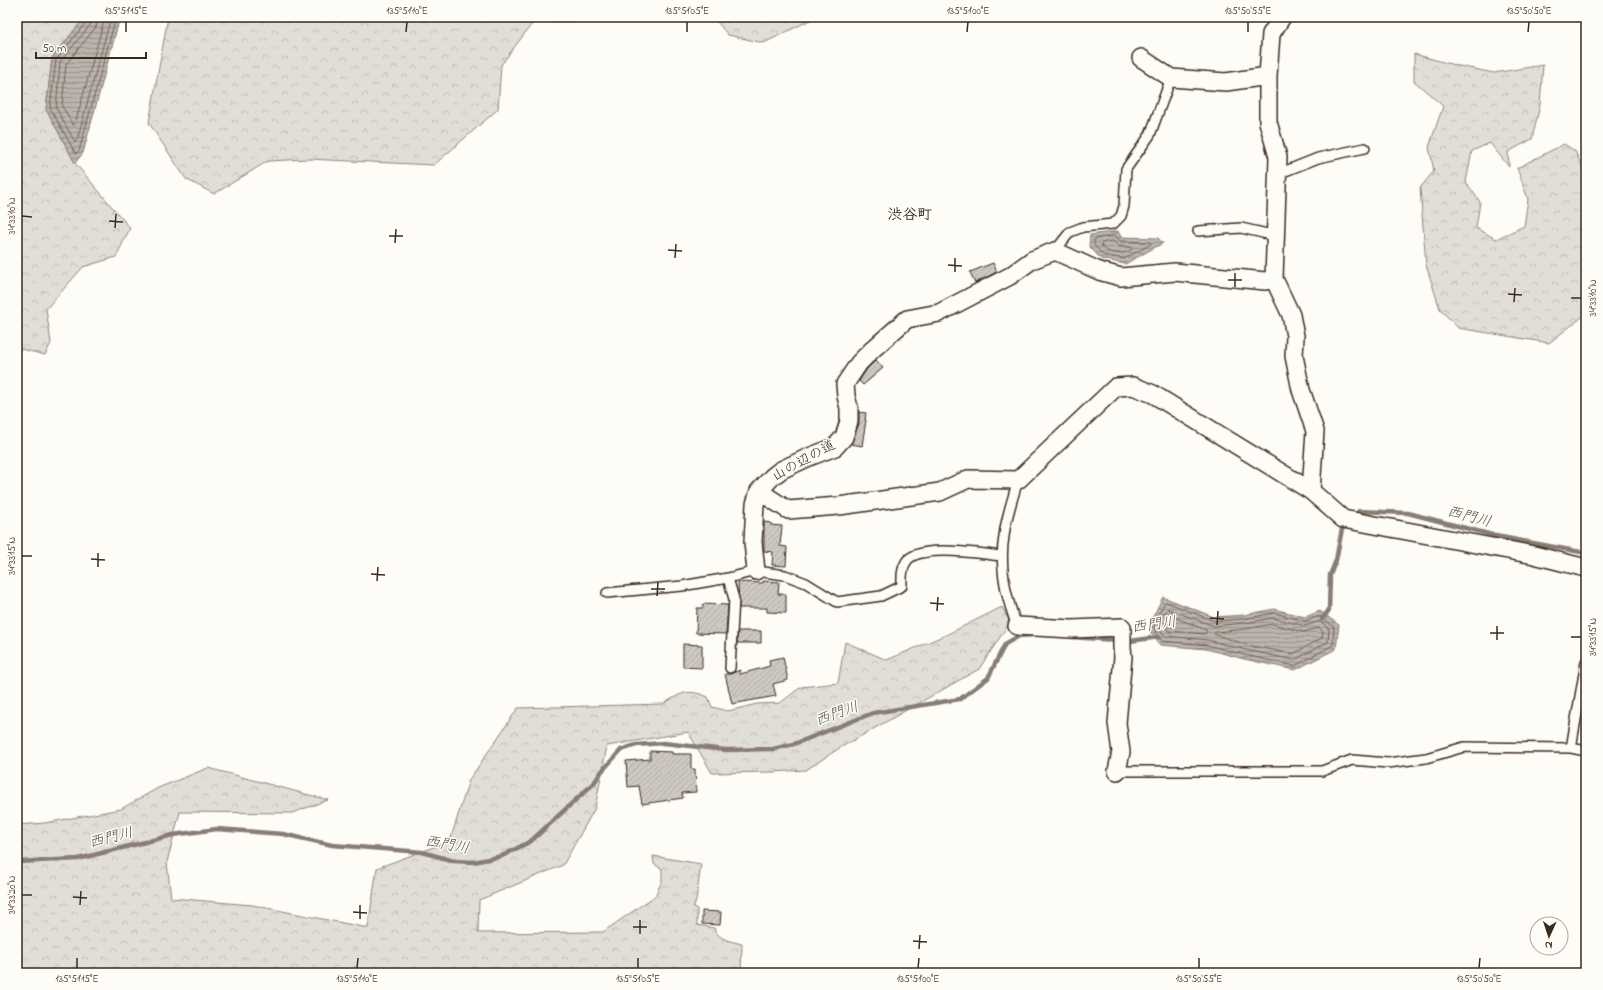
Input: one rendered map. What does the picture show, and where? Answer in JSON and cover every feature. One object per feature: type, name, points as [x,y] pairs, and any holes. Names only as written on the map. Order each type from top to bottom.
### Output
[{"type":"street","points":[[1282,17],[1271,34],[1268,76],[1268,122],[1278,157],[1274,279],[1291,315],[1295,336],[1294,356],[1301,390],[1315,431],[1311,491]]},
{"type":"street","points":[[1141,58],[1171,78],[1226,82],[1268,76]]},
{"type":"street","points":[[1055,251],[1100,271],[1121,277],[1175,272],[1265,281],[1274,279]]},
{"type":"street","name":"山の辺の道","points":[[756,571],[753,542],[755,504],[759,491],[781,470],[809,456],[835,447],[844,437],[849,422],[846,384],[859,363],[908,319],[939,313],[1010,276],[1032,260],[1055,251]]},
{"type":"street","points":[[759,491],[788,510],[839,506],[940,492],[968,479],[1018,480],[1116,387],[1133,386],[1153,394],[1311,491],[1350,520],[1534,555],[1586,568]]},
{"type":"street","points":[[1017,626],[1072,629],[1122,626],[1123,657],[1117,723],[1121,752],[1117,771]]},
{"type":"lane","points":[[1055,251],[1070,232],[1083,227],[1113,224],[1121,216],[1124,206],[1126,169],[1150,134],[1171,78]]},
{"type":"lane","points":[[1278,174],[1318,158],[1366,148]]},
{"type":"lane","points":[[1198,231],[1242,228],[1276,236]]},
{"type":"lane","points":[[1017,626],[1004,582],[1002,556],[1004,535],[1018,480]]},
{"type":"lane","points":[[607,593],[682,586],[728,578],[756,571],[785,575],[806,583],[837,602],[881,596],[902,586],[902,570],[906,561],[915,555],[932,552],[958,551],[1002,556]]},
{"type":"lane","points":[[728,578],[734,599],[730,668]]},
{"type":"lane","points":[[1571,748],[1586,662]]},
{"type":"lane","points":[[1117,771],[1322,771],[1352,760],[1388,763],[1426,758],[1464,748],[1571,748],[1586,751]]},
{"type":"green space","points":[[17,17],[85,17],[52,58],[46,109],[75,163],[130,228],[116,257],[83,267],[46,309],[51,343],[45,355],[17,348]]},
{"type":"green space","points":[[168,17],[627,17],[604,21],[534,21],[501,65],[498,109],[434,165],[308,159],[268,161],[214,194],[186,179],[149,123]]},
{"type":"green space","points":[[713,17],[816,17],[764,43],[728,35]]},
{"type":"green space","points":[[1414,54],[1454,65],[1494,73],[1543,65],[1540,105],[1532,139],[1508,152],[1509,167],[1490,143],[1472,151],[1466,182],[1480,202],[1476,228],[1496,239],[1524,226],[1528,199],[1517,168],[1564,144],[1575,151],[1586,175],[1586,314],[1549,343],[1458,328],[1440,309],[1426,265],[1420,188],[1434,171],[1429,147],[1443,106],[1414,81]]},
{"type":"green space","points":[[1002,607],[1010,622],[979,669],[838,749],[806,770],[712,773],[688,732],[607,746],[595,808],[563,865],[479,900],[478,933],[603,932],[655,896],[662,881],[662,869],[654,864],[653,856],[701,864],[696,901],[693,907],[697,909],[697,925],[714,928],[722,938],[742,944],[741,973],[17,973],[17,825],[45,823],[121,809],[158,788],[208,768],[328,800],[292,813],[180,812],[167,862],[171,898],[252,905],[368,928],[377,868],[450,841],[469,780],[518,708],[663,704],[680,695],[690,692],[708,697],[712,707],[728,711],[757,704],[780,703],[801,687],[838,683],[845,642],[887,660],[950,633]]},
{"type":"water","points":[[85,17],[120,17],[83,153],[75,163],[46,109],[52,58]]},
{"type":"water","points":[[1118,231],[1121,237],[1158,238],[1163,243],[1125,264],[1101,259],[1089,246],[1090,235]]},
{"type":"water","points":[[1163,597],[1214,617],[1244,615],[1274,609],[1305,617],[1320,611],[1339,625],[1336,649],[1295,670],[1206,649],[1160,645],[1151,633],[1150,622]]},
{"type":"building","points":[[993,263],[997,272],[975,283],[970,272]]},
{"type":"building","points":[[876,360],[883,368],[863,385],[859,381],[867,369]]},
{"type":"building","points":[[859,412],[866,413],[862,446],[851,444],[859,424]]},
{"type":"building","points":[[764,522],[771,523],[771,525],[782,526],[780,546],[787,547],[786,566],[772,565],[773,552],[764,551]]},
{"type":"building","points":[[763,581],[779,582],[778,594],[786,594],[786,613],[767,612],[767,608],[739,608],[738,582],[763,583]]},
{"type":"building","points":[[703,604],[728,605],[726,634],[696,633],[697,608],[703,608]]},
{"type":"building","points":[[738,631],[761,631],[761,643],[737,643]]},
{"type":"building","points":[[683,644],[702,645],[702,668],[683,667]]},
{"type":"building","points":[[783,657],[788,680],[773,684],[776,696],[732,704],[725,674],[730,674],[740,670],[740,674],[770,666],[769,660]]},
{"type":"building","points":[[650,751],[672,752],[672,754],[691,754],[691,769],[695,769],[696,792],[682,793],[683,798],[642,804],[639,786],[628,787],[626,761],[650,759]]},
{"type":"building","points":[[702,911],[721,912],[720,925],[702,924]]},
{"type":"waterway","name":"西門川","points":[[1353,517],[1359,511],[1408,513],[1496,536],[1586,553]]},
{"type":"waterway","name":"西門川","points":[[1322,619],[1329,610],[1330,575],[1336,560],[1342,529],[1346,524]]},
{"type":"waterway","name":"西門川","points":[[17,862],[78,859],[173,835],[217,829],[283,834],[332,845],[422,852],[454,861],[474,862],[502,856],[531,841],[594,783],[602,771],[621,750],[636,745],[664,743],[725,750],[773,749],[794,744],[873,713],[960,699],[988,678],[1005,644],[1019,636],[1034,635]]},
{"type":"waterway","name":"西門川","points":[[1071,637],[1130,641],[1159,637]]},
{"type":"district","name":"渋谷町","points":[[910,215]]}]
